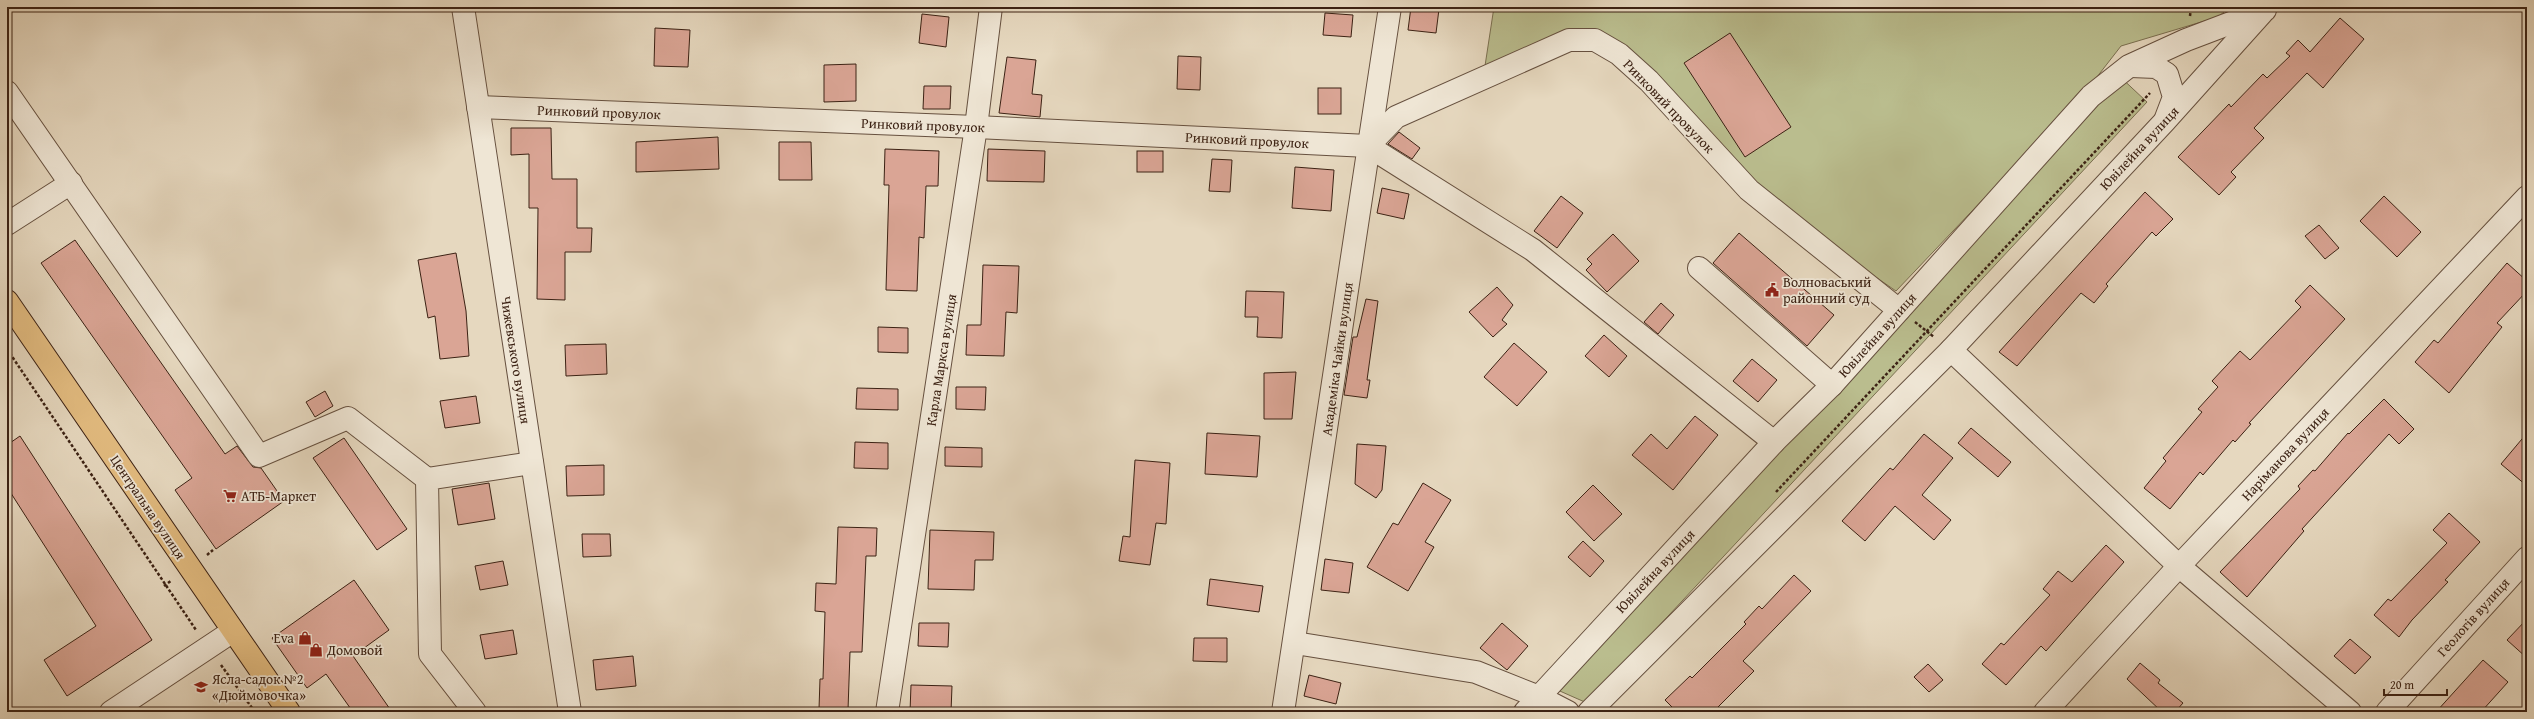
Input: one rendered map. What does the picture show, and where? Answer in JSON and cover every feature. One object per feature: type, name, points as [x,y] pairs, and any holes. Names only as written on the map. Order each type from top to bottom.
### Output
[{"type":"main road","name":"Центральна вулиця","points":[[7,301],[289,712]]},
{"type":"street","name":"Чижевського вулиця","points":[[463,7],[570,712]]},
{"type":"street","name":"Карла Маркса вулиця","points":[[888,712],[976,127],[991,7]]},
{"type":"street","name":"Академіка Чайки вулиця","points":[[1283,712],[1295,643],[1368,146],[1390,7]]},
{"type":"street","name":"Ювілейна вулиця","points":[[1532,704],[1774,442],[1832,385],[2091,96],[2129,66],[2186,40],[2266,8]]},
{"type":"street","name":"Ювілейна вулиця","points":[[1589,712],[1951,350],[2164,121],[2266,8]]},
{"type":"street","name":"Ринковий провулок","points":[[1368,146],[1396,117],[1569,40],[1594,40],[1619,54],[1649,81],[1749,190],[1899,310]]},
{"type":"street","points":[[2129,66],[2156,67],[2167,74],[2174,97],[2164,121]]},
{"type":"street","points":[[7,92],[260,456],[348,418],[427,479],[532,462]]},
{"type":"street","name":"Ринковий провулок","points":[[478,107],[976,127],[1368,146],[1533,250],[1774,442]]},
{"type":"street","points":[[7,224],[70,183]]},
{"type":"street","name":"Наріманова вулиця","points":[[2045,712],[2179,566],[2527,197]]},
{"type":"street","points":[[1699,268],[1832,385]]},
{"type":"street","points":[[1951,350],[2179,566],[2350,712]]},
{"type":"street","points":[[427,479],[430,654],[475,712]]},
{"type":"street","name":"Геологів вулиця","points":[[2387,712],[2527,558]]},
{"type":"street","points":[[111,712],[233,631]]},
{"type":"street","points":[[1295,643],[1476,672],[1532,704],[1568,712]]},
{"type":"path","points":[[1770,498],[2167,74]]},
{"type":"path","points":[[1899,310],[1951,350]]},
{"type":"path","points":[[7,349],[164,586],[255,712]]},
{"type":"green space","points":[[1494,7],[2230,7],[2218,17],[2121,46],[2086,91],[1896,291],[1749,190],[1595,40],[1483,79]]},
{"type":"green space","points":[[2116,73],[2147,102],[1587,703],[1553,688]]},
{"type":"building","points":[[1411,7],[1439,9],[1436,33],[1408,30]]},
{"type":"building","points":[[1325,13],[1353,15],[1351,37],[1323,35]]},
{"type":"building","points":[[922,14],[949,17],[946,47],[919,43]]},
{"type":"building","points":[[2340,18],[2364,39],[2323,88],[2307,73],[2254,128],[2264,138],[2231,172],[2236,177],[2219,195],[2178,157],[2229,104],[2231,107],[2263,74],[2267,78],[2290,56],[2286,53],[2298,40],[2310,52]]},
{"type":"building","points":[[655,28],[690,30],[688,67],[654,66]]},
{"type":"building","points":[[1730,33],[1791,127],[1745,157],[1684,63]]},
{"type":"building","points":[[1178,56],[1201,57],[1200,90],[1177,89]]},
{"type":"building","points":[[1007,57],[1036,60],[1032,94],[1042,95],[1040,117],[999,113]]},
{"type":"building","points":[[856,64],[856,101],[824,102],[824,65]]},
{"type":"building","points":[[924,86],[951,86],[950,109],[923,109]]},
{"type":"building","points":[[1318,88],[1341,88],[1341,114],[1318,114]]},
{"type":"building","points":[[511,128],[551,128],[552,179],[577,179],[577,228],[592,228],[591,252],[565,252],[565,300],[537,299],[538,208],[529,208],[529,154],[511,155]]},
{"type":"building","points":[[1399,132],[1420,148],[1412,159],[1388,144]]},
{"type":"building","points":[[718,137],[719,169],[636,172],[636,142]]},
{"type":"building","points":[[779,142],[811,142],[812,180],[779,180]]},
{"type":"building","points":[[885,149],[939,151],[938,186],[926,186],[924,238],[919,237],[917,291],[886,290],[889,185],[884,185]]},
{"type":"building","points":[[988,149],[1045,151],[1044,182],[987,181]]},
{"type":"building","points":[[1137,151],[1163,151],[1163,172],[1137,172]]},
{"type":"building","points":[[1212,159],[1232,160],[1230,192],[1209,191]]},
{"type":"building","points":[[1295,167],[1334,170],[1331,211],[1292,208]]},
{"type":"building","points":[[1382,188],[1409,194],[1404,219],[1377,213]]},
{"type":"building","points":[[2145,192],[2173,219],[2156,236],[2152,232],[2106,284],[2108,286],[2094,303],[2081,293],[2017,366],[1999,352]]},
{"type":"building","points":[[1561,196],[1583,213],[1557,248],[1534,231]]},
{"type":"building","points":[[2384,196],[2421,232],[2397,257],[2360,221]]},
{"type":"building","points":[[2319,225],[2339,248],[2325,259],[2305,236]]},
{"type":"building","name":"Волноваський районний суд","points":[[1739,233],[1834,315],[1807,346],[1713,263]]},
{"type":"building","points":[[1613,234],[1639,261],[1607,292],[1586,270],[1592,264],[1587,259]]},
{"type":"building","points":[[75,240],[225,454],[237,446],[253,467],[261,468],[284,501],[216,549],[175,490],[192,478],[41,263]]},
{"type":"building","points":[[456,253],[466,311],[469,356],[440,359],[435,316],[428,318],[418,260]]},
{"type":"building","points":[[2507,263],[2527,281],[2527,291],[2497,323],[2502,327],[2449,393],[2415,362],[2434,340],[2438,343]]},
{"type":"building","points":[[983,265],[1019,266],[1017,313],[1006,312],[1004,356],[966,355],[967,325],[981,325]]},
{"type":"building","points":[[2310,285],[2345,319],[2249,423],[2251,424],[2235,442],[2233,440],[2203,475],[2200,472],[2170,509],[2144,488],[2166,461],[2163,458],[2202,412],[2198,409],[2218,387],[2212,381],[2240,351],[2250,360],[2301,307],[2295,301]]},
{"type":"building","points":[[1497,287],[1513,305],[1502,320],[1507,324],[1493,337],[1469,312]]},
{"type":"building","points":[[1246,291],[1284,292],[1282,338],[1257,337],[1258,317],[1245,317]]},
{"type":"building","points":[[1366,299],[1378,301],[1367,380],[1370,380],[1367,398],[1344,395],[1353,337],[1357,337]]},
{"type":"building","points":[[1661,303],[1674,315],[1658,334],[1644,322]]},
{"type":"building","points":[[878,327],[908,328],[908,353],[878,352]]},
{"type":"building","points":[[1604,335],[1627,356],[1609,377],[1585,356]]},
{"type":"building","points":[[1514,343],[1547,372],[1517,406],[1484,377]]},
{"type":"building","points":[[606,344],[607,374],[566,376],[565,345]]},
{"type":"building","points":[[1752,359],[1777,380],[1758,402],[1733,381]]},
{"type":"building","points":[[1296,372],[1292,419],[1264,419],[1264,373]]},
{"type":"building","points":[[956,387],[986,387],[985,410],[956,409]]},
{"type":"building","points":[[857,388],[898,389],[898,410],[856,409]]},
{"type":"building","points":[[325,391],[333,406],[315,417],[306,402]]},
{"type":"building","points":[[476,396],[480,423],[445,428],[440,401]]},
{"type":"building","points":[[2384,399],[2414,429],[2399,444],[2389,434],[2302,529],[2304,531],[2247,597],[2220,572],[2300,489],[2298,486],[2313,470],[2315,471],[2348,433],[2349,434]]},
{"type":"building","points":[[1695,416],[1718,435],[1673,490],[1632,455],[1651,434],[1667,449]]},
{"type":"building","points":[[1971,428],[2011,462],[1998,477],[1958,443]]},
{"type":"building","points":[[1207,433],[1260,436],[1257,477],[1205,474]]},
{"type":"building","points":[[2527,433],[2527,486],[2501,464]]},
{"type":"building","points":[[1924,434],[1953,458],[1922,495],[1951,520],[1934,540],[1895,506],[1865,541],[1842,521],[1890,468],[1893,470]]},
{"type":"building","points":[[20,436],[152,640],[67,696],[44,660],[96,626],[7,487],[7,445]]},
{"type":"building","points":[[344,438],[407,529],[377,550],[313,458]]},
{"type":"building","points":[[855,442],[888,443],[888,469],[854,468]]},
{"type":"building","points":[[1357,444],[1386,446],[1382,490],[1376,498],[1355,484]]},
{"type":"building","points":[[945,447],[982,448],[982,467],[945,466]]},
{"type":"building","points":[[1135,460],[1170,463],[1166,524],[1156,523],[1150,565],[1119,561],[1123,536],[1130,537]]},
{"type":"building","points":[[604,465],[604,495],[567,496],[566,466]]},
{"type":"building","points":[[489,483],[495,519],[458,525],[452,489]]},
{"type":"building","points":[[1423,483],[1451,500],[1425,542],[1434,547],[1408,591],[1367,567],[1393,523],[1398,525]]},
{"type":"building","points":[[1593,485],[1622,514],[1594,541],[1566,512]]},
{"type":"building","points":[[2449,513],[2480,542],[2445,580],[2448,582],[2412,620],[2399,637],[2374,615],[2388,599],[2391,601],[2447,543],[2433,530]]},
{"type":"building","points":[[838,527],[877,528],[876,556],[866,556],[862,652],[850,652],[848,710],[819,709],[820,679],[823,679],[825,612],[815,611],[816,583],[836,584]]},
{"type":"building","points":[[930,530],[994,532],[993,560],[975,560],[974,590],[928,589]]},
{"type":"building","points":[[582,534],[610,534],[611,556],[583,557]]},
{"type":"building","points":[[1583,541],[1604,561],[1590,577],[1568,557]]},
{"type":"building","points":[[2106,545],[2124,562],[2046,651],[2041,646],[2006,685],[1982,664],[2001,643],[2004,645],[2050,595],[2043,589],[2058,571],[2072,582]]},
{"type":"building","points":[[1325,559],[1353,563],[1349,593],[1321,590]]},
{"type":"building","points":[[503,561],[508,585],[480,590],[475,566]]},
{"type":"building","points":[[1794,575],[1811,591],[1743,661],[1754,671],[1713,712],[1677,712],[1665,700],[1690,676],[1692,678],[1746,624],[1744,622],[1759,606],[1762,609]]},
{"type":"building","points":[[1210,579],[1263,586],[1259,612],[1207,605]]},
{"type":"building","points":[[354,580],[389,630],[353,656],[392,712],[353,712],[326,674],[307,688],[272,638]]},
{"type":"building","points":[[2527,619],[2527,658],[2507,640]]},
{"type":"building","points":[[919,623],[949,623],[948,647],[918,646]]},
{"type":"building","points":[[1502,623],[1528,646],[1507,670],[1480,648]]},
{"type":"building","points":[[513,630],[517,654],[485,659],[480,635]]},
{"type":"building","points":[[1194,638],[1227,638],[1227,662],[1193,661]]},
{"type":"building","points":[[2350,639],[2371,657],[2355,674],[2334,656]]},
{"type":"building","points":[[633,656],[636,686],[596,690],[593,660]]},
{"type":"building","points":[[2483,660],[2508,682],[2481,712],[2436,712]]},
{"type":"building","points":[[2140,663],[2160,680],[2158,683],[2183,703],[2175,712],[2162,712],[2127,679]]},
{"type":"building","points":[[1928,664],[1943,680],[1929,692],[1914,677]]},
{"type":"building","points":[[1309,675],[1341,683],[1336,704],[1304,696]]},
{"type":"building","points":[[911,685],[952,686],[951,712],[910,712]]},
{"type":"place","name":"Волноваський районний суд","points":[[1772,290]]},
{"type":"place","name":"АТБ-Маркет","points":[[230,496]]},
{"type":"place","name":"Eva","points":[[305,638]]},
{"type":"place","name":"Домовой","points":[[316,650]]},
{"type":"place","name":"Ясла-садок №2 «Дюймовочка»","points":[[201,687]]}]
